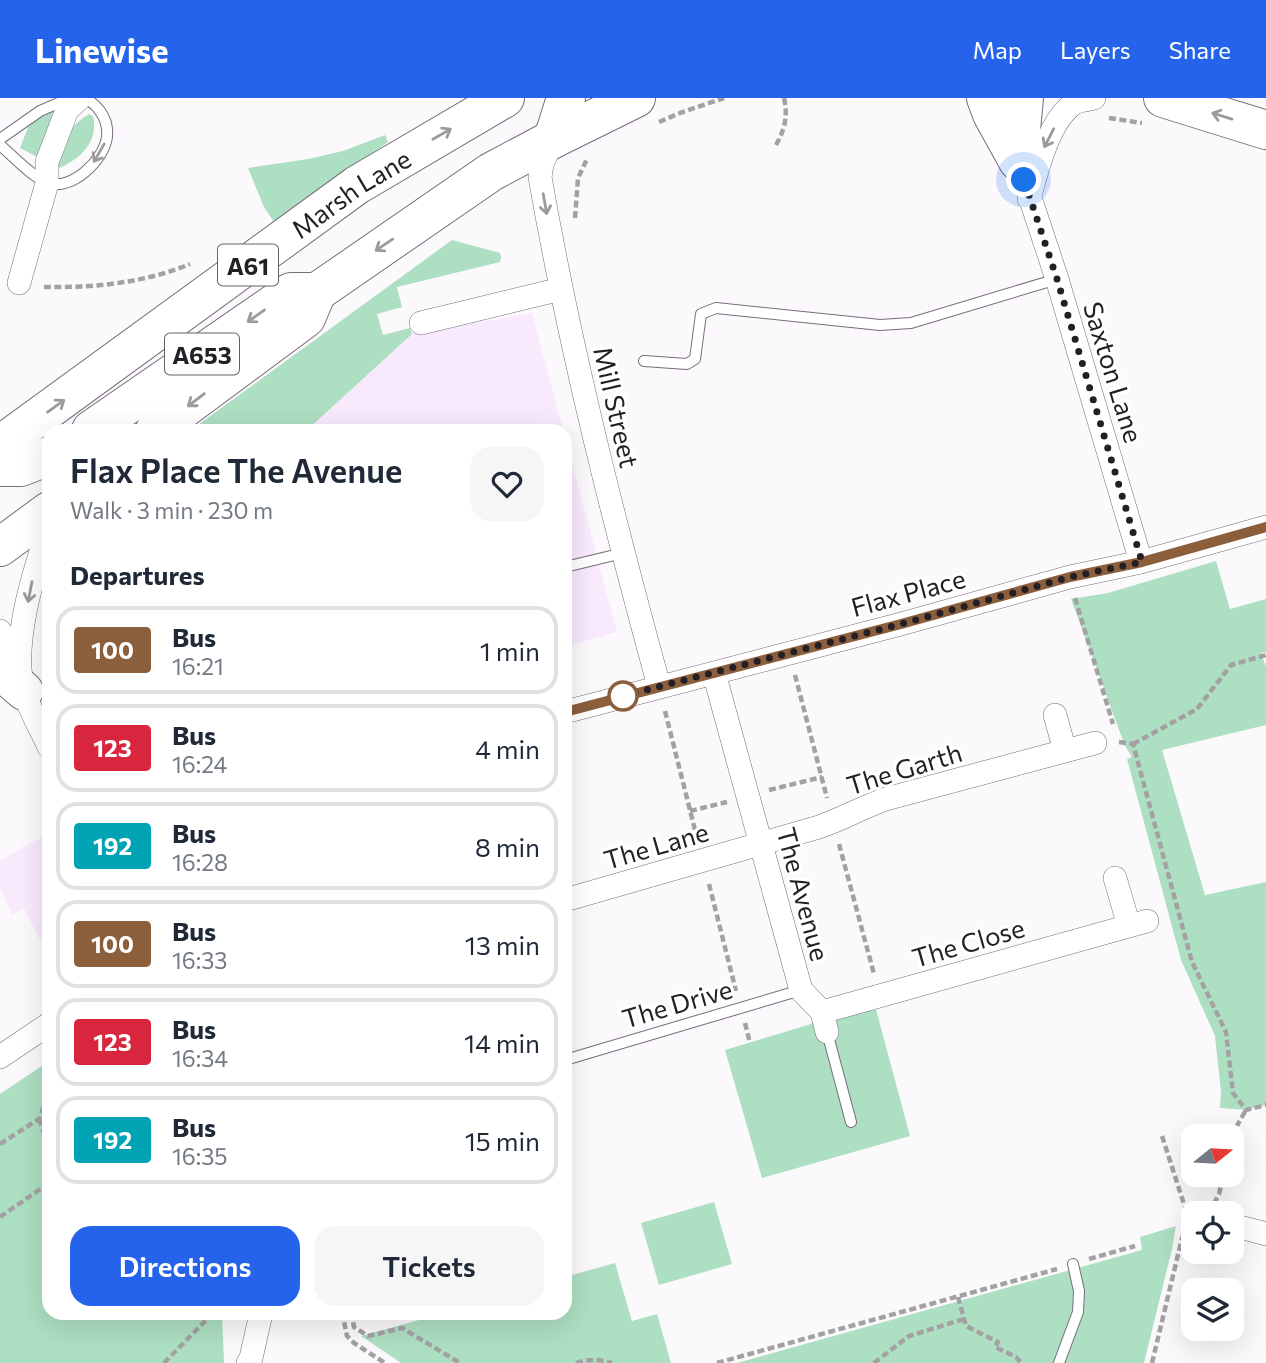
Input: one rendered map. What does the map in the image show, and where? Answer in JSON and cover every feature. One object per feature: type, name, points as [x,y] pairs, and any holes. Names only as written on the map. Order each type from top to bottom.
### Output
[{"type":"highway","name":"Marsh Lane","points":[[0,445],[357,185],[502,98]]},
{"type":"highway","points":[[553,139],[566,98]]},
{"type":"highway","points":[[986,98],[1018,161]]},
{"type":"highway","points":[[1018,161],[1024,98]]},
{"type":"highway","points":[[1163,98],[1266,130]]},
{"type":"highway","points":[[553,139],[647,110]]},
{"type":"highway","name":"A61","points":[[163,424],[306,318],[317,292],[491,172],[553,139]]},
{"type":"highway","name":"A653","points":[[100,424],[291,292],[317,292]]},
{"type":"highway","points":[[0,467],[21,467],[42,459]]},
{"type":"highway","points":[[0,547],[42,516]]},
{"type":"street","points":[[19,283],[47,183],[47,162],[67,110],[79,98]]},
{"type":"street","points":[[1029,199],[1042,152],[1061,115],[1074,102],[1094,98]]},
{"type":"street","name":"Mill Street","points":[[553,139],[542,164],[540,177],[561,289],[623,554],[659,687]]},
{"type":"street","name":"Saxton Lane","points":[[1018,161],[1057,279],[1142,562]]},
{"type":"street","points":[[421,323],[561,289]]},
{"type":"street","name":"Flax Place","points":[[572,710],[1070,577],[1142,562],[1266,527]]},
{"type":"street","points":[[14,674],[30,585],[42,548]]},
{"type":"street","points":[[0,631],[14,674],[42,732]]},
{"type":"street","name":"The Avenue","points":[[714,673],[801,990],[825,1022]]},
{"type":"street","points":[[1055,715],[1065,751]]},
{"type":"street","name":"The Garth","points":[[762,844],[833,822],[886,799],[1106,742]]},
{"type":"street","name":"The Lane","points":[[572,898],[762,844]]},
{"type":"street","name":"The Close","points":[[825,1022],[1138,923],[1115,878]]},
{"type":"street","points":[[0,1057],[42,1029]]},
{"type":"street","points":[[1244,1228],[1266,1234]]},
{"type":"street","points":[[247,1363],[251,1358],[260,1320]]},
{"type":"lane","points":[[0,139],[40,111],[67,99],[89,100],[105,118],[107,137],[100,156],[72,181],[47,183],[0,145]]},
{"type":"lane","points":[[644,361],[687,364],[695,359],[701,314],[716,308],[880,325],[911,323],[1057,279]]},
{"type":"lane","points":[[572,566],[623,554]]},
{"type":"lane","name":"The Drive","points":[[572,1058],[801,990]]},
{"type":"lane","name":"The Avenue","points":[[825,1022],[851,1122]]},
{"type":"lane","points":[[1059,1363],[1078,1312],[1079,1291],[1073,1264]]},
{"type":"path","points":[[647,110],[680,113],[724,98]]},
{"type":"path","points":[[776,145],[784,131],[786,107],[783,98]]},
{"type":"path","points":[[574,225],[578,178],[593,152]]},
{"type":"path","points":[[19,283],[45,288],[86,286],[135,280],[174,271],[194,262]]},
{"type":"path","points":[[1070,577],[1114,729]]},
{"type":"path","points":[[1106,742],[1133,744],[1197,709],[1231,665],[1266,655]]},
{"type":"path","points":[[1133,744],[1192,962],[1226,1032],[1233,1093],[1246,1110]]},
{"type":"path","points":[[1238,1124],[1246,1110],[1266,1105]]},
{"type":"path","points":[[0,1144],[38,1119],[42,1110]]},
{"type":"path","points":[[38,1119],[42,1130]]},
{"type":"path","points":[[1162,1136],[1184,1201]]},
{"type":"path","points":[[0,1217],[42,1188]]},
{"type":"path","points":[[1152,1363],[1181,1242]]},
{"type":"path","points":[[718,1363],[1135,1246]]},
{"type":"path","points":[[957,1297],[966,1326],[998,1342],[995,1347],[1016,1357],[1021,1363]]},
{"type":"path","points":[[874,1363],[909,1336],[964,1319]]},
{"type":"path","points":[[164,1363],[206,1320]]},
{"type":"path","points":[[344,1320],[348,1336],[354,1343],[385,1363]]},
{"type":"path","points":[[353,1320],[354,1327],[368,1336],[402,1328],[460,1363]]},
{"type":"path","points":[[576,1363],[585,1360],[612,1363]]},
{"type":"shaded area","points":[[532,313],[561,424],[314,424],[412,334]]},
{"type":"shaded area","points":[[572,463],[617,632],[572,645]]},
{"type":"shaded area","points":[[42,837],[42,944],[24,908],[12,915],[0,888],[0,861]]},
{"type":"green space","points":[[56,107],[43,160],[20,148],[31,120]]},
{"type":"green space","points":[[89,114],[93,116],[94,125],[91,141],[74,160],[57,167],[70,131]]},
{"type":"green space","points":[[385,135],[388,142],[274,222],[264,207],[248,168],[343,151]]},
{"type":"green space","points":[[452,240],[500,253],[500,262],[397,287],[402,307],[377,314],[383,335],[410,328],[412,334],[314,424],[199,424]]},
{"type":"green space","points":[[1216,561],[1230,609],[1266,599],[1266,652],[1261,653],[1266,667],[1266,725],[1162,750],[1205,895],[1266,882],[1266,1105],[1246,1110],[1220,1108],[1221,1092],[1215,1036],[1181,960],[1127,759],[1132,757],[1125,746],[1071,599],[1108,593]]},
{"type":"green space","points":[[873,998],[910,1136],[762,1178],[725,1050],[811,1024],[822,1012]]},
{"type":"green space","points":[[42,1066],[42,1320],[222,1320],[224,1363],[0,1363],[0,1094]]},
{"type":"green space","points":[[714,1202],[732,1264],[659,1285],[641,1223]]},
{"type":"green space","points":[[1176,1226],[1144,1363],[737,1363],[1142,1250],[1140,1237]]},
{"type":"green space","points":[[615,1263],[632,1321],[657,1314],[671,1363],[401,1363],[361,1336],[419,1320],[572,1320],[572,1275]]},
{"type":"bus line","name":"100","points":[[572,710],[1070,577],[1142,562],[1266,527]]},
{"type":"route","points":[[623,696],[1070,577],[1142,562],[1057,279],[1024,180]]}]
